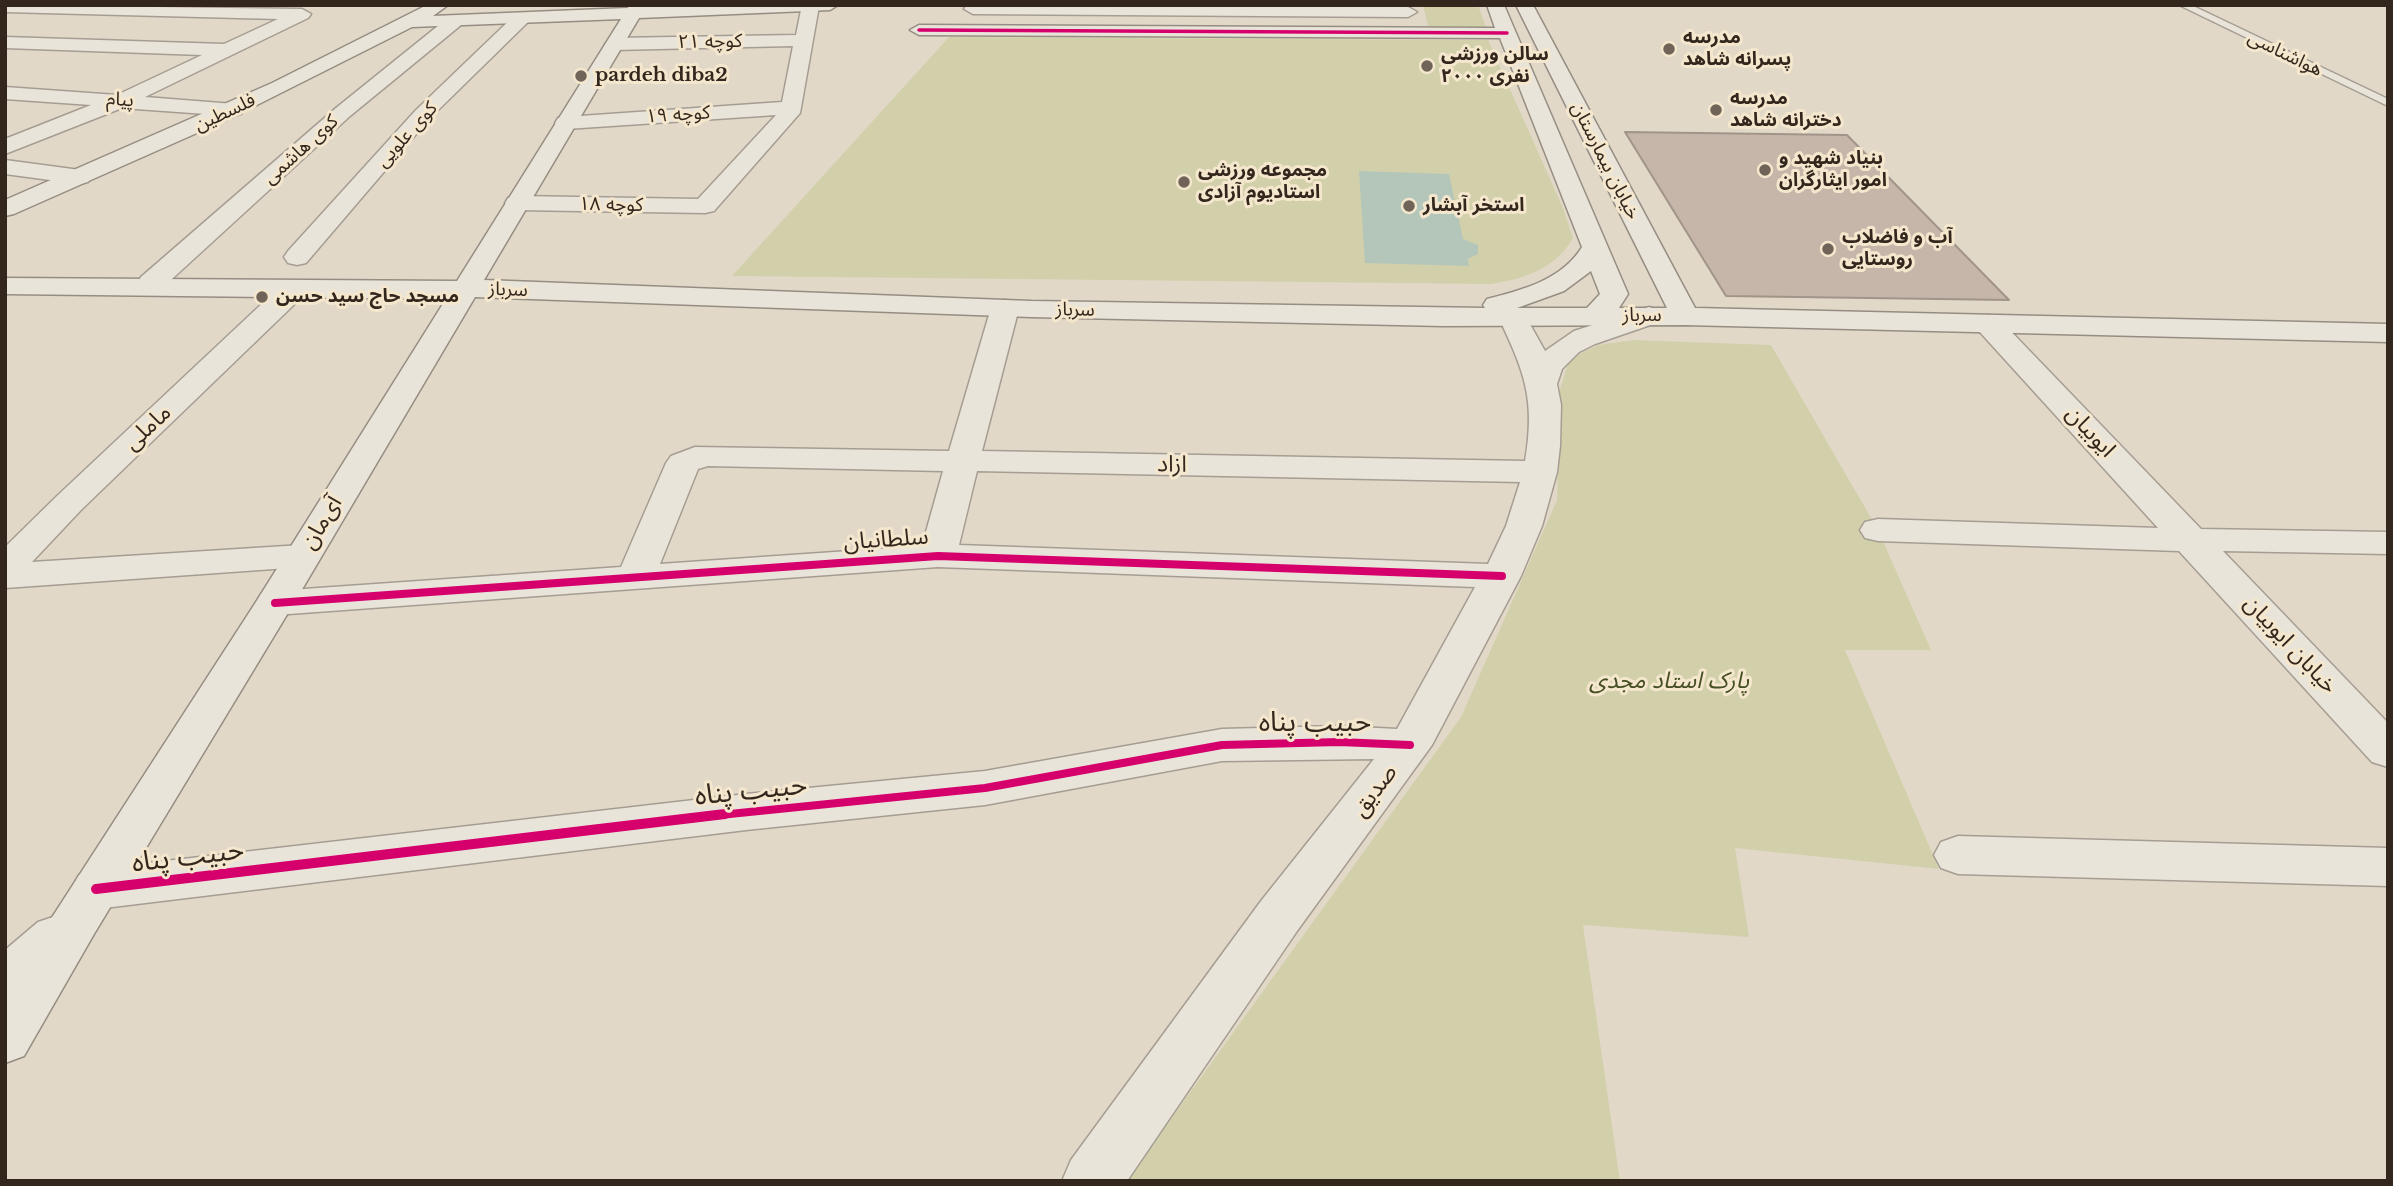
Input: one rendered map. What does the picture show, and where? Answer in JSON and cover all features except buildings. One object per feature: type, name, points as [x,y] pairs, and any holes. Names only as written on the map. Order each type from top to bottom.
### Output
[{"type":"street","points":[[1495,5],[1614,294],[1595,316]]},
{"type":"street","name":"خیابان بیمارستان","points":[[1524,5],[1685,316]]},
{"type":"street","points":[[447,13],[522,19],[635,10],[820,6],[805,40],[791,108]]},
{"type":"street","points":[[5,7],[189,8],[302,14],[122,100],[5,147]]},
{"type":"street","points":[[950,30],[976,7],[1408,9],[1412,33]]},
{"type":"street","points":[[81,46],[189,8]]},
{"type":"street","name":"آی‌مان","points":[[5,1039],[86,904],[275,603],[635,10]]},
{"type":"street","name":"فلسطین","points":[[5,209],[234,110],[409,22],[447,13]]},
{"type":"street","name":"کوی هاشمی","points":[[151,283],[344,112],[447,13]]},
{"type":"street","points":[[941,13],[919,30],[1507,33]]},
{"type":"street","name":"کوی علویی","points":[[298,257],[423,114],[522,19]]},
{"type":"street","name":"کوچه ۲۱","points":[[614,44],[805,40]]},
{"type":"street","points":[[5,42],[231,50]]},
{"type":"street","points":[[5,58],[52,44]]},
{"type":"street","name":"پیام","points":[[5,93],[234,110]]},
{"type":"street","points":[[1537,106],[1577,106]]},
{"type":"street","name":"کوچه ۱۹","points":[[566,123],[791,108]]},
{"type":"street","name":"کوچه ۱۸","points":[[517,203],[705,206],[790,113],[791,108]]},
{"type":"street","points":[[5,167],[80,177]]},
{"type":"street","points":[[1443,317],[1526,297],[1552,286],[1577,273],[1589,259],[1595,245]]},
{"type":"street","points":[[5,284],[452,285],[466,288]]},
{"type":"street","points":[[5,284],[446,291],[466,288]]},
{"type":"street","name":"سرباز","points":[[466,288],[1005,308],[1443,317],[1685,316],[2388,333]]},
{"type":"street","name":"ماملی","points":[[5,569],[69,503],[294,289]]},
{"type":"street","points":[[938,556],[1005,308]]},
{"type":"street","name":"صدیق","points":[[1092,1181],[1279,916],[1410,745],[1502,576],[1530,513],[1540,472],[1544,439],[1542,384],[1512,316]]},
{"type":"street","points":[[1542,384],[1547,365],[1563,349],[1649,316]]},
{"type":"street","name":"ایوبیان","points":[[1988,324],[2193,540]]},
{"type":"street","name":"ازاد","points":[[636,576],[683,463],[695,457],[1540,472]]},
{"type":"street","points":[[1878,530],[2388,543]]},
{"type":"street","name":"خیابان ایوبیان","points":[[2193,540],[2388,751]]},
{"type":"street","points":[[5,576],[302,556]]},
{"type":"street","name":"سلطانیان","points":[[275,603],[938,556],[1502,576]]},
{"type":"street","name":"حبیب پناه","points":[[86,904],[746,811],[985,788],[1222,745],[1339,742],[1410,745]]},
{"type":"street","points":[[1958,855],[2388,867]]},
{"type":"street","points":[[5,982],[86,904]]},
{"type":"lane","name":"هواشناسی","points":[[2183,5],[2388,103]]},
{"type":"green space","points":[[1423,5],[1478,5],[1486,27],[1428,26]]},
{"type":"green space","name":"مجموعه ورزشی استادیوم آزادی","points":[[949,37],[1488,40],[1563,208],[1573,238],[1566,249],[1548,265],[1528,275],[1492,284],[732,276]]},
{"type":"green space","name":"پارک استاد مجدی","points":[[1633,340],[1771,345],[1878,530],[1931,650],[1845,650],[1939,869],[1735,848],[1749,937],[1583,925],[1620,1181],[1126,1181],[1461,717],[1557,500],[1560,389],[1568,364],[1579,354],[1598,345]]},
{"type":"shaded area","name":"استخر آبشار","points":[[1359,171],[1449,174],[1463,239],[1478,245],[1478,254],[1468,259],[1469,266],[1365,263]]},
{"type":"cycle path","points":[[919,30],[1507,33]]},
{"type":"cycle path","points":[[275,603],[938,556],[1502,576]]},
{"type":"cycle path","points":[[96,889],[746,812],[985,788],[1222,745],[1339,742],[1410,745]]},
{"type":"place","name":"مدرسه پسرانه شاهد","points":[[1669,49]]},
{"type":"place","name":"سالن ورزشی ۲۰۰۰ نفری","points":[[1427,66]]},
{"type":"place","name":"pardeh diba2","points":[[581,76]]},
{"type":"place","name":"مدرسه دخترانه شاهد","points":[[1716,110]]},
{"type":"place","name":"بنیاد شهید و امور ایثارگران","points":[[1765,170]]},
{"type":"place","name":"مجموعه ورزشی استادیوم آزادی","points":[[1184,182]]},
{"type":"place","name":"استخر آبشار","points":[[1409,206]]},
{"type":"place","name":"آب و فاضلاب روستایی","points":[[1828,249]]},
{"type":"place","name":"مسجد حاج سید حسن","points":[[262,297]]}]
